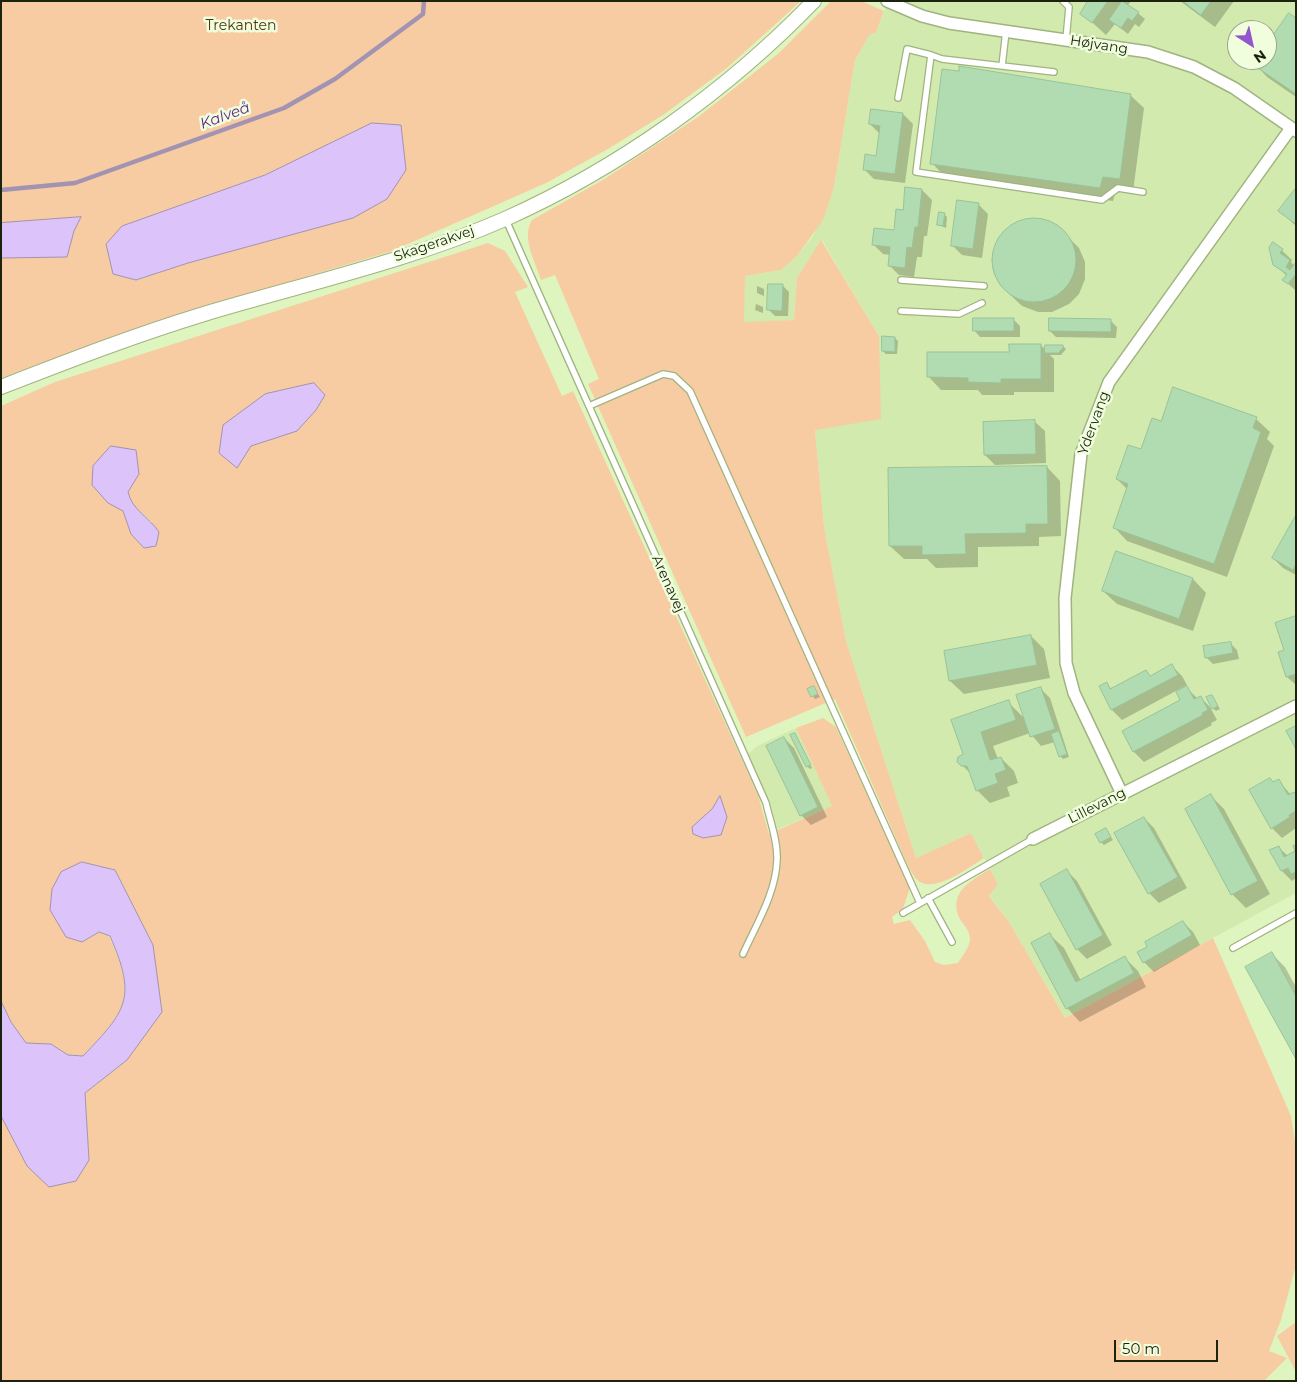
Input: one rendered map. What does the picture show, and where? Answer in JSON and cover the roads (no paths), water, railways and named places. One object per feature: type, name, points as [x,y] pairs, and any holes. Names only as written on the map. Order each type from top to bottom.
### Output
[{"type":"street","name":"Skagerakvej","points":[[1,387],[85,354],[202,315],[429,248],[505,219],[597,171],[692,108],[781,35],[814,1]]},
{"type":"street","name":"Højvang","points":[[887,1],[922,16],[1006,31],[1148,52],[1194,67],[1234,88],[1294,130]]},
{"type":"street","name":"Ydervang","points":[[1122,794],[1077,702],[1066,663],[1065,598],[1081,454],[1109,382],[1294,130]]},
{"type":"street","name":"Lillevang","points":[[1033,839],[1296,706]]},
{"type":"lane","points":[[1063,1],[1070,6],[1066,40]]},
{"type":"lane","points":[[1002,66],[1006,31]]},
{"type":"lane","points":[[898,98],[907,49],[942,59],[1054,72]]},
{"type":"lane","points":[[931,55],[916,172],[1102,200],[1118,188],[1143,192]]},
{"type":"lane","name":"Arenavej","points":[[505,219],[766,803],[777,859],[775,876],[771,893],[743,954]]},
{"type":"lane","points":[[901,280],[984,286]]},
{"type":"lane","points":[[901,311],[959,314],[982,304]]},
{"type":"lane","points":[[589,406],[663,374],[674,376],[690,391],[920,903]]},
{"type":"lane","name":"Lillevang","points":[[903,913],[1033,839]]},
{"type":"lane","points":[[928,898],[952,942]]},
{"type":"lane","points":[[1233,948],[1296,913]]},
{"type":"waterway","name":"Kalveå","points":[[1,190],[75,183],[284,108],[335,79],[423,14],[424,1]]},
{"type":"park label","name":"Trekanten","points":[[241,26]]}]
